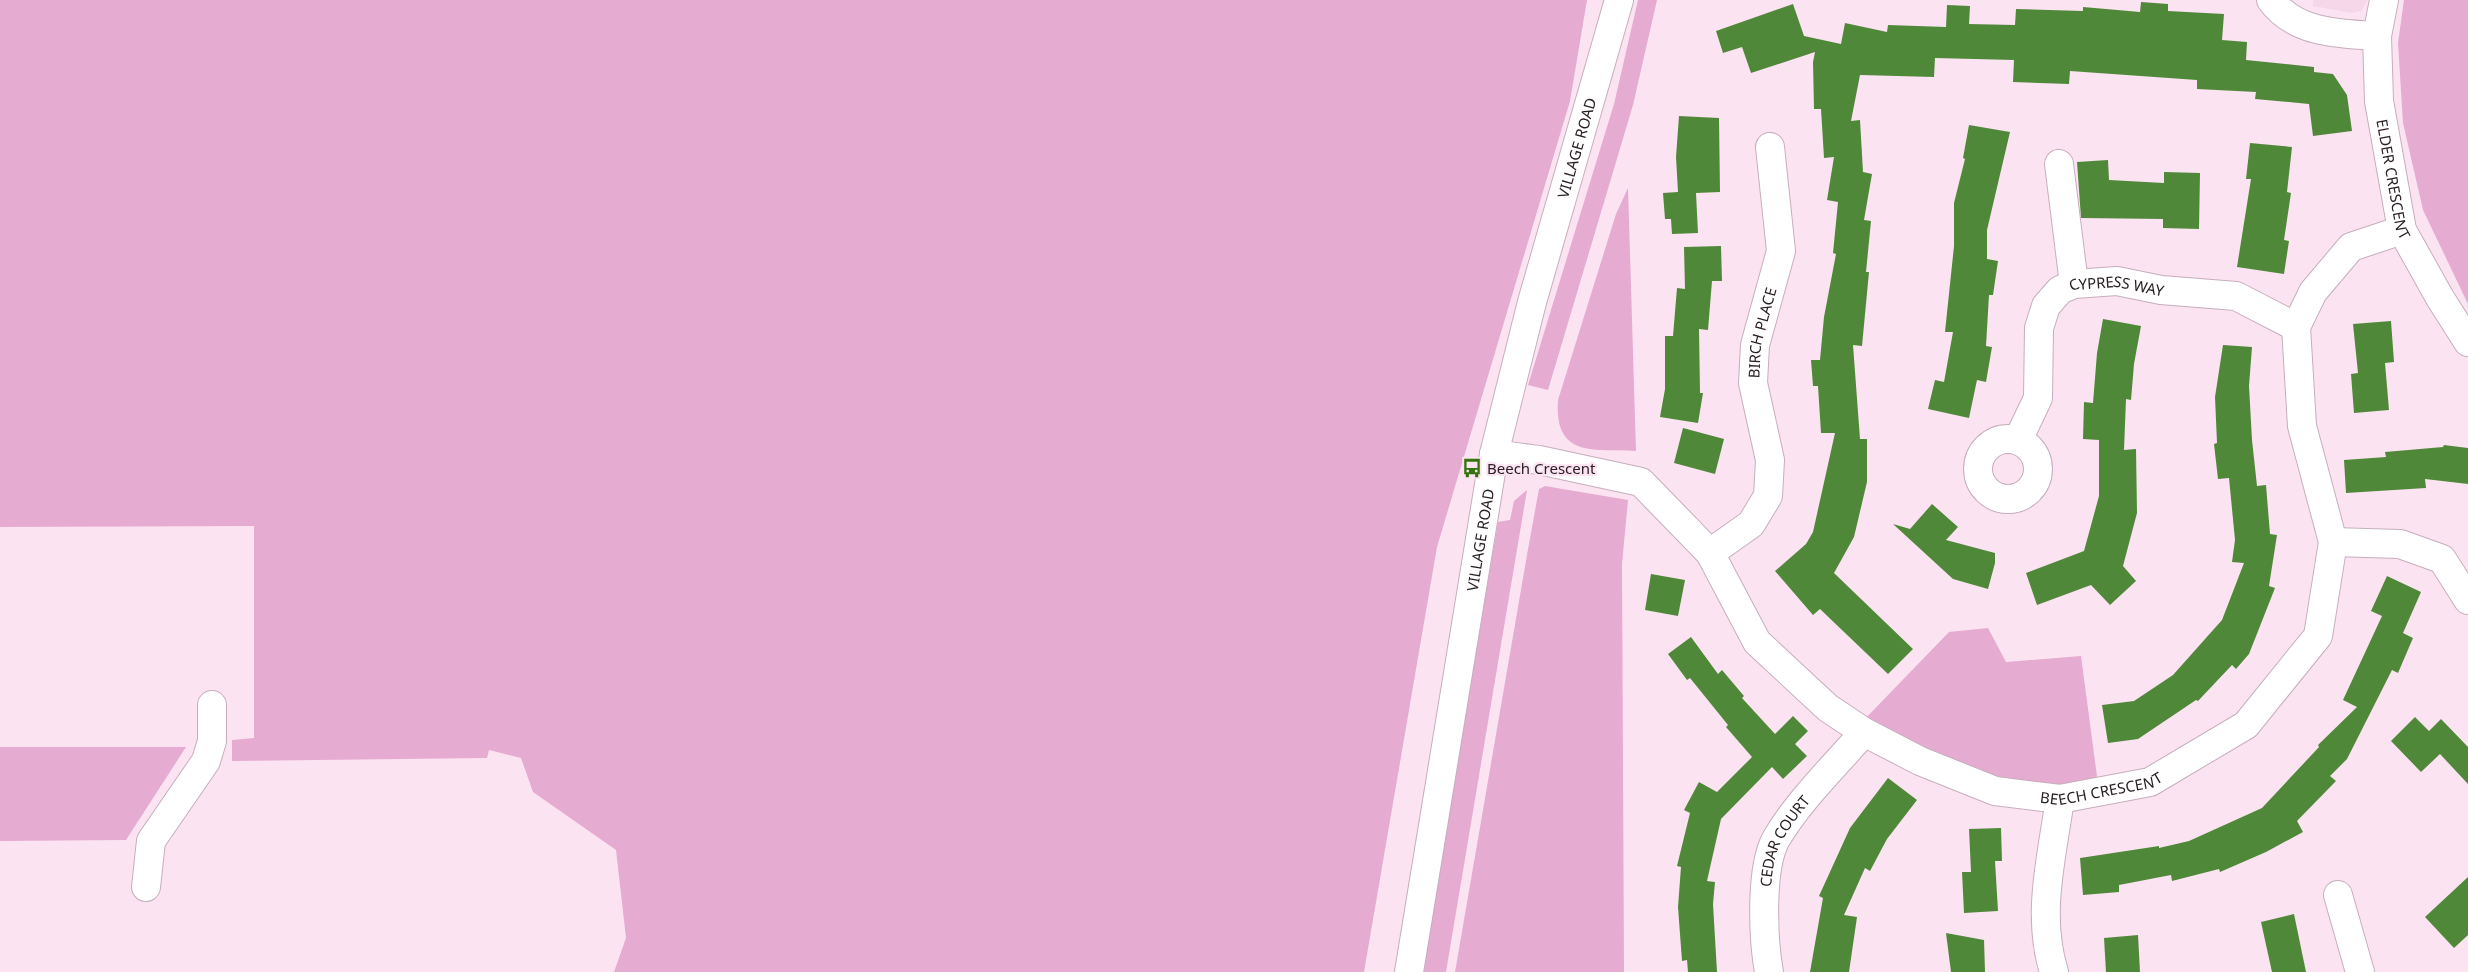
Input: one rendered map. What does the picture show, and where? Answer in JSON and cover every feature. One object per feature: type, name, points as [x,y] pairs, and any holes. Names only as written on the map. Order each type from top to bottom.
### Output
[{"type":"street","name":"VILLAGE ROAD","points":[[1409,972],[1494,454],[1532,302],[1619,0]]},
{"type":"street","points":[[2271,0],[2281,13],[2326,33],[2377,36]]},
{"type":"street","name":"ELDER CRESCENT","points":[[2384,0],[2377,36],[2379,101],[2402,230],[2440,298],[2468,342]]},
{"type":"street","name":"BIRCH PLACE","points":[[1710,553],[1751,524],[1768,496],[1770,460],[1753,383],[1755,345],[1781,251],[1770,147]]},
{"type":"street","points":[[2059,164],[2074,284]]},
{"type":"street","name":"BEECH CRESCENT","points":[[1494,454],[1539,460],[1641,482],[1710,553],[1757,642],[1828,708],[1864,732],[1920,761],[1995,790],[2060,799],[2150,782],[2246,725],[2318,636],[2333,542],[2302,426],[2296,327],[2313,292],[2351,247],[2402,230]]},
{"type":"street","name":"CYPRESS WAY","points":[[2018,440],[2038,398],[2039,328],[2046,306],[2060,290],[2074,284],[2117,280],[2161,290],[2236,296],[2296,327]]},
{"type":"street","points":[[2333,542],[2400,544],[2442,559],[2468,600]]},
{"type":"street","points":[[146,887],[151,841],[206,761],[212,741],[212,705]]},
{"type":"street","name":"CEDAR COURT","points":[[1769,972],[1763,885],[1776,841],[1803,803],[1864,732]]},
{"type":"street","points":[[2054,972],[2049,955],[2045,912],[2060,799]]},
{"type":"street","points":[[2338,895],[2360,972]]},
{"type":"shaded area","points":[[0,0],[1587,0],[1570,101],[1437,547],[1364,972],[614,972],[626,938],[616,850],[533,792],[521,758],[489,750],[487,758],[232,761],[232,740],[254,738],[254,526],[0,527]]},
{"type":"shaded area","points":[[1638,0],[1657,0],[1633,105],[1548,390],[1528,385],[1614,104]]},
{"type":"shaded area","points":[[2313,0],[2368,0],[2361,11],[2352,13],[2313,6]]},
{"type":"shaded area","points":[[2404,0],[2468,0],[2468,304],[2423,210],[2403,123],[2398,43]]},
{"type":"shaded area","points":[[1628,188],[1636,451],[1591,449],[1570,441],[1562,432],[1558,419],[1558,400],[1616,214]]},
{"type":"shaded area","points":[[1545,486],[1628,500],[1622,564],[1624,972],[1455,972],[1539,489]]},
{"type":"shaded area","points":[[1527,490],[1446,972],[1422,972],[1498,522],[1510,520],[1514,501]]},
{"type":"shaded area","points":[[1988,628],[2006,662],[2081,656],[2098,784],[2057,790],[1994,786],[1862,722],[1949,632]]},
{"type":"shaded area","points":[[0,747],[186,747],[126,840],[0,841]]},
{"type":"building","points":[[2141,2],[2168,4],[2168,11],[2224,14],[2222,40],[2247,42],[2246,60],[2314,67],[2314,72],[2333,74],[2347,95],[2352,131],[2313,136],[2309,104],[2255,99],[2256,92],[2197,89],[2197,80],[2070,71],[2069,84],[2013,82],[2014,60],[1935,58],[1934,77],[1860,75],[1851,121],[1860,120],[1863,172],[1872,174],[1864,220],[1871,221],[1866,272],[1869,272],[1862,346],[1853,345],[1860,439],[1867,439],[1867,482],[1854,537],[1834,573],[1913,649],[1888,674],[1820,609],[1813,615],[1775,571],[1806,544],[1813,532],[1835,433],[1821,433],[1818,386],[1813,386],[1811,360],[1820,360],[1824,317],[1836,254],[1833,253],[1838,202],[1827,200],[1834,157],[1824,158],[1821,109],[1814,109],[1813,62],[1815,52],[1751,73],[1742,47],[1723,53],[1716,31],[1793,4],[1804,36],[1841,44],[1845,23],[1887,32],[1888,25],[1946,27],[1947,5],[1970,6],[1969,24],[2015,25],[2016,9],[2083,11],[2083,7],[2140,12]]},
{"type":"building","points":[[1679,116],[1719,118],[1720,192],[1696,193],[1698,233],[1672,234],[1671,219],[1665,219],[1663,193],[1678,192],[1676,157]]},
{"type":"building","points":[[1969,125],[2010,132],[1987,230],[1987,259],[1998,261],[1993,295],[1989,295],[1986,346],[1992,347],[1986,382],[1977,380],[1969,418],[1928,409],[1935,380],[1944,382],[1953,332],[1945,332],[1954,246],[1954,203],[1965,159],[1963,158]]},
{"type":"building","points":[[2250,143],[2292,147],[2287,192],[2291,193],[2284,240],[2289,241],[2284,274],[2237,267],[2251,179],[2246,179]]},
{"type":"building","points":[[2108,160],[2109,180],[2164,183],[2164,172],[2200,173],[2199,229],[2163,228],[2163,219],[2081,218],[2077,162]]},
{"type":"building","points":[[1721,246],[1722,281],[1712,281],[1708,330],[1699,329],[1700,393],[1703,393],[1698,423],[1660,417],[1665,389],[1665,336],[1673,336],[1677,288],[1685,289],[1684,247]]},
{"type":"building","points":[[2103,319],[2141,326],[2134,364],[2131,400],[2126,399],[2124,450],[2136,449],[2137,513],[2123,566],[2136,581],[2110,605],[2091,585],[2037,605],[2026,573],[2084,551],[2099,496],[2099,440],[2083,439],[2084,402],[2093,403],[2097,353]]},
{"type":"building","points":[[2391,321],[2394,362],[2385,363],[2389,410],[2354,413],[2351,374],[2358,373],[2353,324]]},
{"type":"building","points":[[2223,345],[2252,347],[2249,386],[2252,440],[2257,486],[2266,485],[2270,534],[2277,535],[2269,586],[2275,588],[2249,654],[2236,669],[2232,665],[2198,701],[2196,700],[2138,739],[2108,743],[2102,705],[2134,701],[2173,675],[2222,620],[2244,563],[2232,562],[2235,540],[2229,478],[2218,479],[2214,444],[2217,443],[2215,397]]},
{"type":"building","points":[[1683,428],[1724,439],[1715,474],[1674,463]]},
{"type":"building","points":[[2444,445],[2468,448],[2468,484],[2425,479],[2426,488],[2346,493],[2344,460],[2386,457],[2385,452],[2443,447]]},
{"type":"building","points":[[1932,504],[1958,527],[1946,540],[1995,553],[1995,563],[1988,589],[1953,579],[1893,524],[1910,529]]},
{"type":"building","points":[[1651,574],[1685,580],[1678,616],[1645,610]]},
{"type":"building","points":[[2387,576],[2421,592],[2403,633],[2413,638],[2398,673],[2392,670],[2347,759],[2330,776],[2336,781],[2297,821],[2303,832],[2266,852],[2220,872],[2219,869],[2172,881],[2171,875],[2119,885],[2119,892],[2083,895],[2080,858],[2159,846],[2159,848],[2189,841],[2262,808],[2319,747],[2318,745],[2357,707],[2343,700],[2382,616],[2371,611]]},
{"type":"building","points":[[1691,637],[1718,674],[1722,670],[1744,696],[1742,698],[1775,734],[1793,716],[1808,731],[1795,744],[1807,756],[1783,779],[1772,767],[1721,819],[1707,881],[1715,882],[1713,904],[1717,972],[1688,972],[1687,960],[1682,961],[1678,907],[1681,867],[1677,866],[1690,813],[1684,810],[1699,782],[1717,792],[1752,757],[1726,727],[1728,725],[1690,678],[1687,680],[1668,654]]},
{"type":"building","points":[[2415,717],[2429,731],[2441,719],[2468,747],[2468,784],[2440,754],[2421,772],[2391,741]]},
{"type":"building","points":[[1888,778],[1917,800],[1887,839],[1870,871],[1865,868],[1844,915],[1857,917],[1849,972],[1810,972],[1823,898],[1819,896],[1850,828]]},
{"type":"building","points":[[2001,828],[2002,861],[1995,861],[1998,911],[1964,913],[1962,872],[1971,872],[1969,829]]},
{"type":"building","points":[[2468,877],[2468,935],[2454,948],[2425,917]]},
{"type":"building","points":[[2294,914],[2306,972],[2272,972],[2261,922]]},
{"type":"building","points":[[1946,933],[1984,940],[1985,972],[1951,972]]},
{"type":"building","points":[[2138,935],[2140,972],[2106,972],[2104,938]]},
{"type":"place","name":"Beech Crescent","points":[[1472,468]]}]
